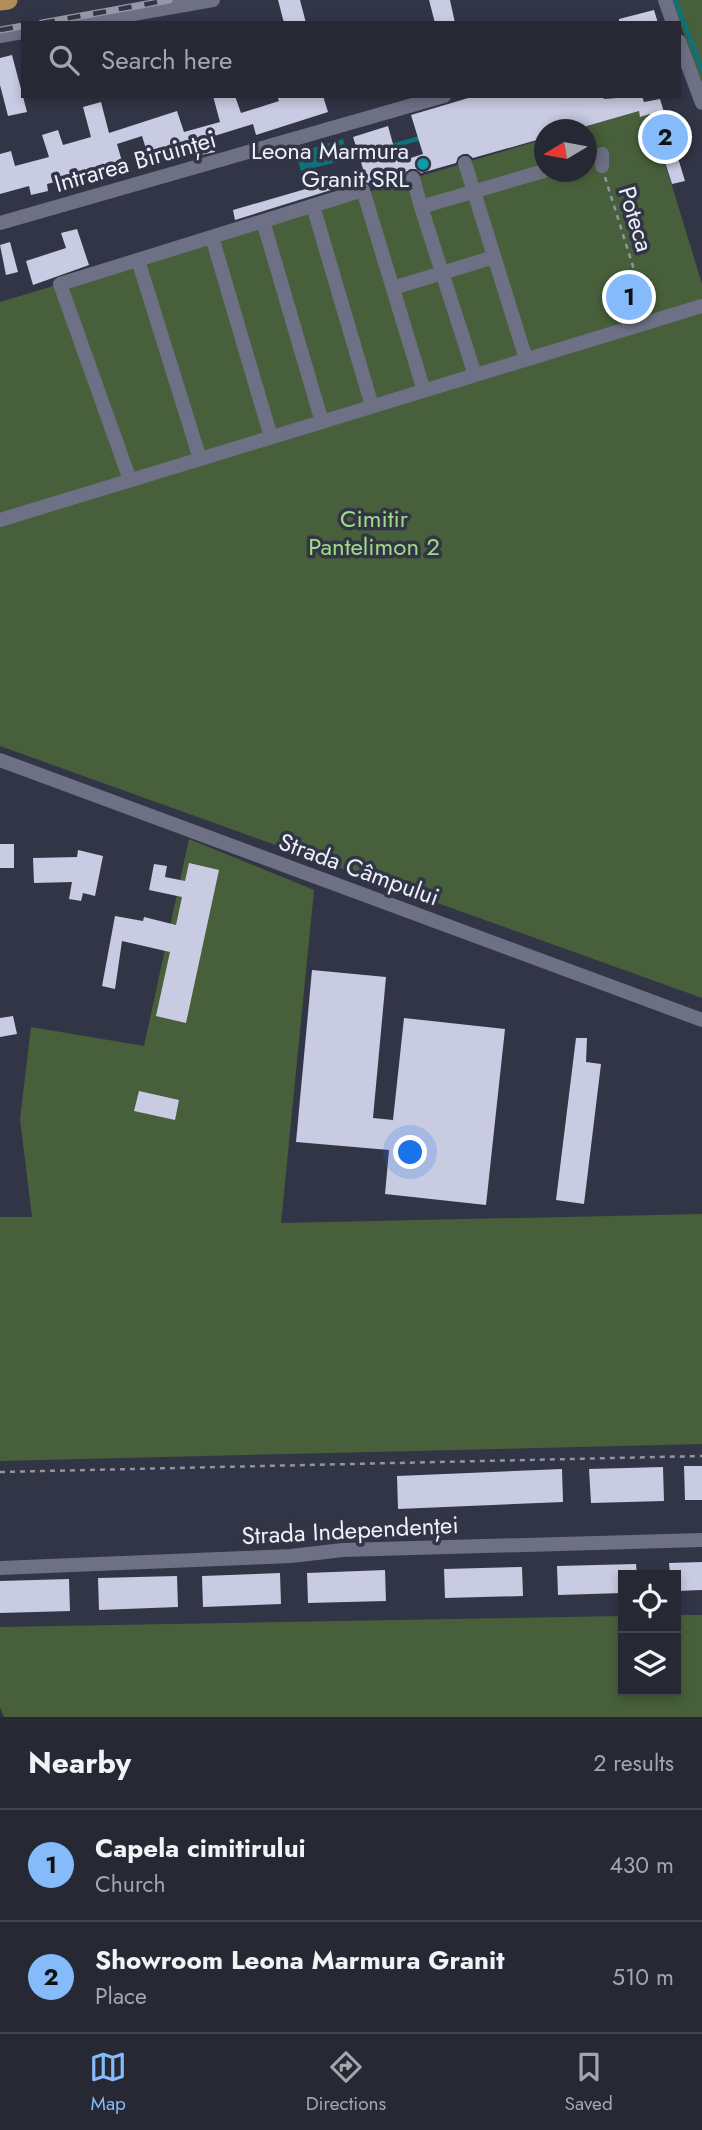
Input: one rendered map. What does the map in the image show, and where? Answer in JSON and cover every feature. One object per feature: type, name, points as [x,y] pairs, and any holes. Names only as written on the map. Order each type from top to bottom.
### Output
[{"type":"main road","points":[[0,1],[8,0]]},
{"type":"street","points":[[93,21],[213,0]]},
{"type":"street","points":[[666,0],[672,21]]},
{"type":"street","points":[[0,36],[21,32]]},
{"type":"street","points":[[681,53],[684,70],[702,103]]},
{"type":"street","name":"Intrarea Biruinței","points":[[0,223],[437,98]]},
{"type":"street","points":[[597,156],[602,154],[602,166]]},
{"type":"street","points":[[465,163],[526,359]]},
{"type":"street","points":[[421,207],[534,174]]},
{"type":"street","points":[[413,178],[475,375]]},
{"type":"street","points":[[130,480],[60,284],[363,190],[424,391]]},
{"type":"street","points":[[313,206],[372,406]]},
{"type":"street","points":[[263,221],[322,422]]},
{"type":"street","points":[[212,237],[271,437]]},
{"type":"street","points":[[393,288],[494,257]]},
{"type":"street","points":[[138,260],[200,459]]},
{"type":"street","points":[[0,520],[702,306]]},
{"type":"street","name":"Strada Câmpului","points":[[0,760],[702,1020]]},
{"type":"street","name":"Strada Independenței","points":[[0,1568],[291,1556],[343,1550],[702,1540]]},
{"type":"path","name":"Poteca","points":[[602,166],[650,321]]},
{"type":"path","points":[[0,1472],[702,1456]]},
{"type":"green space","points":[[672,0],[702,0],[702,85],[681,21]]},
{"type":"green space","name":"Cimitir Pantelimon 2","points":[[639,111],[641,117],[650,114],[702,284],[702,998],[0,746],[0,302],[534,142],[534,182],[597,182],[597,123]]},
{"type":"green space","points":[[189,839],[314,890],[281,1223],[702,1214],[702,1444],[0,1461],[0,1217],[32,1217],[20,1119],[31,1027],[144,1046]]},
{"type":"green space","points":[[681,1615],[702,1615],[702,1717],[4,1717],[0,1707],[0,1627],[618,1616],[618,1696],[681,1696]]},
{"type":"shaded area","points":[[343,139],[349,159],[301,171],[296,153]]},
{"type":"building","points":[[278,0],[300,0],[305,21],[283,21]]},
{"type":"building","points":[[429,0],[450,0],[455,21],[434,21]]},
{"type":"building","points":[[654,10],[657,21],[619,21]]},
{"type":"building","points":[[12,55],[21,98],[23,98],[27,112],[8,116],[0,85],[0,58]]},
{"type":"building","points":[[214,98],[236,98],[241,113],[279,101],[278,98],[324,98],[328,112],[256,135],[253,124],[211,137],[215,152],[201,155],[198,143],[160,155],[161,159],[150,162],[142,136],[117,144],[123,165],[47,184],[48,191],[31,195],[29,186],[0,194],[0,154],[11,151],[15,166],[49,157],[42,135],[58,130],[63,145],[91,137],[83,107],[101,102],[109,133],[177,111],[184,132],[220,122]]},
{"type":"building","points":[[468,98],[643,98],[644,102],[660,99],[685,181],[672,184],[650,114],[640,117],[639,111],[597,123],[597,119],[534,119],[534,141],[473,158],[463,154],[458,157],[456,163],[421,173],[410,169],[404,178],[372,187],[369,183],[360,181],[235,220],[233,210],[364,172],[353,137],[388,126],[398,162],[423,154],[411,115]]},
{"type":"building","points":[[77,229],[89,265],[33,285],[26,261],[66,248],[61,233]]},
{"type":"building","points":[[10,242],[18,272],[6,275],[0,245]]},
{"type":"building","points":[[634,271],[647,313],[622,320],[610,279]]},
{"type":"building","points":[[0,844],[14,844],[14,868],[0,868]]},
{"type":"building","points":[[78,850],[103,856],[95,896],[83,893],[81,901],[69,899],[72,882],[34,883],[33,858],[77,857]]},
{"type":"building","points":[[189,863],[219,870],[186,1023],[156,1016],[170,952],[122,941],[115,989],[102,986],[115,916],[143,921],[144,917],[176,925],[182,897],[149,890],[154,864],[167,866],[165,877],[185,881]]},
{"type":"building","points":[[312,970],[386,977],[373,1118],[393,1120],[404,1018],[505,1029],[486,1205],[385,1194],[389,1150],[296,1142]]},
{"type":"building","points":[[13,1016],[17,1034],[0,1037],[0,1018]]},
{"type":"building","points":[[576,1038],[587,1038],[586,1062],[601,1064],[584,1204],[556,1200]]},
{"type":"building","points":[[139,1091],[179,1100],[175,1120],[134,1111]]},
{"type":"building","points":[[684,1466],[702,1466],[702,1500],[685,1500]]},
{"type":"building","points":[[663,1467],[664,1501],[591,1503],[589,1469]]},
{"type":"building","points":[[562,1469],[563,1502],[398,1509],[397,1476]]},
{"type":"building","points":[[702,1562],[702,1590],[681,1591],[681,1570],[670,1570],[669,1563]]},
{"type":"building","points":[[636,1564],[637,1570],[618,1570],[618,1593],[558,1595],[557,1566]]},
{"type":"building","points":[[522,1567],[523,1596],[445,1598],[444,1569]]},
{"type":"building","points":[[385,1570],[386,1601],[308,1603],[307,1573]]},
{"type":"building","points":[[280,1573],[281,1604],[203,1607],[202,1576]]},
{"type":"building","points":[[177,1576],[178,1607],[99,1610],[98,1578]]},
{"type":"building","points":[[69,1579],[70,1611],[0,1613],[0,1581]]},
{"type":"waterway","points":[[675,0],[702,70]]},
{"type":"waterway","points":[[389,147],[424,137]]},
{"type":"waterway","points":[[349,159],[364,154]]},
{"type":"railway","points":[[53,21],[169,0]]},
{"type":"railway","points":[[0,30],[21,26]]},
{"type":"place","name":"Showroom Leona Marmura Granit","points":[[665,137]]},
{"type":"place","name":"Leona Marmura Granit SRL","points":[[423,164]]},
{"type":"place","name":"Capela cimitirului","points":[[629,297]]}]
